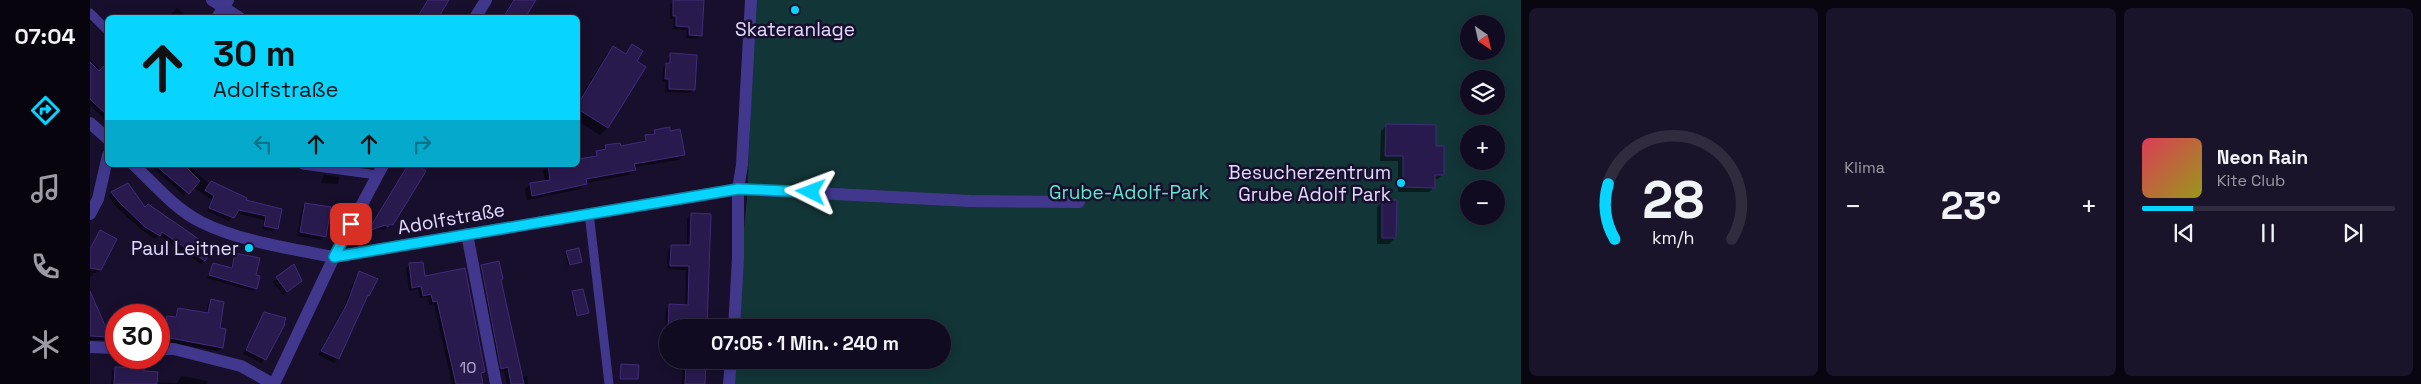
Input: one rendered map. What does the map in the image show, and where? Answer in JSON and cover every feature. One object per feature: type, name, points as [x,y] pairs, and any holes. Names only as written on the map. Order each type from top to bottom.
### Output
[{"type":"street","points":[[212,0],[234,15]]},
{"type":"street","points":[[477,15],[486,0]]},
{"type":"street","points":[[735,319],[738,258],[738,189],[742,165],[751,0]]},
{"type":"street","points":[[90,122],[105,136]]},
{"type":"street","points":[[90,214],[98,199],[105,167]]},
{"type":"street","name":"Adolfstraße","points":[[136,167],[173,203],[201,222],[277,246],[334,257],[738,189],[970,201],[1079,202]]},
{"type":"street","points":[[170,349],[241,366],[274,384],[334,257],[380,170]]},
{"type":"street","points":[[467,234],[496,384]]},
{"type":"street","points":[[90,347],[105,348]]},
{"type":"street","points":[[730,384],[731,369]]},
{"type":"lane","points":[[90,13],[105,28]]},
{"type":"lane","points":[[334,167],[380,170]]},
{"type":"lane","points":[[589,213],[609,384]]},
{"type":"green space","name":"Grube-Adolf-Park","points":[[755,0],[1521,0],[1521,384],[731,384],[732,369],[951,369],[951,319],[735,319],[747,199]]},
{"type":"building","points":[[428,0],[449,0],[440,15],[419,15]]},
{"type":"building","points":[[514,0],[536,0],[527,15],[505,15]]},
{"type":"building","points":[[673,0],[704,0],[702,36],[689,35],[689,27],[676,26],[676,16],[673,16]]},
{"type":"building","points":[[632,44],[643,51],[637,61],[646,67],[608,128],[580,110],[580,101],[613,46],[626,54]]},
{"type":"building","points":[[670,53],[697,55],[695,90],[669,89],[669,79],[665,79],[666,63],[670,63]]},
{"type":"building","points":[[90,62],[99,71],[105,65],[105,113],[90,99]]},
{"type":"building","points":[[1386,124],[1436,125],[1436,146],[1444,146],[1444,175],[1435,175],[1435,188],[1403,187],[1403,156],[1385,156]]},
{"type":"building","points":[[670,127],[670,131],[680,129],[685,155],[634,164],[636,170],[586,179],[587,184],[532,196],[530,183],[550,180],[548,167],[580,167],[580,159],[597,156],[596,151],[606,149],[605,145],[620,143],[621,146],[646,141],[645,135],[655,134],[654,130]]},
{"type":"building","points":[[157,167],[186,167],[200,181],[189,194]]},
{"type":"building","points":[[407,167],[420,167],[426,171],[393,225],[390,224],[388,227],[385,225],[368,231]]},
{"type":"building","points":[[211,181],[247,198],[246,200],[282,209],[278,229],[264,226],[266,216],[239,210],[234,218],[209,208],[214,196],[205,190]]},
{"type":"building","points":[[128,183],[145,207],[148,204],[213,249],[205,261],[162,232],[160,236],[145,227],[119,202],[111,192]]},
{"type":"building","points":[[1382,200],[1397,200],[1396,238],[1382,238]]},
{"type":"building","points":[[305,203],[331,207],[326,237],[300,232]]},
{"type":"building","points":[[691,213],[711,214],[707,319],[668,319],[669,304],[688,305],[689,266],[670,266],[671,245],[690,245]]},
{"type":"building","points":[[100,230],[117,239],[101,270],[90,268],[90,249]]},
{"type":"building","points":[[579,248],[582,262],[570,265],[566,251]]},
{"type":"building","points":[[235,253],[260,258],[256,275],[260,276],[257,289],[209,275],[213,263],[232,268]]},
{"type":"building","points":[[499,261],[503,279],[501,280],[524,384],[511,384],[508,367],[501,369],[481,265]]},
{"type":"building","points":[[423,262],[425,276],[465,268],[485,372],[481,373],[483,384],[456,384],[437,301],[433,302],[431,294],[423,296],[421,286],[412,288],[409,263]]},
{"type":"building","points":[[294,264],[302,281],[287,292],[276,277]]},
{"type":"building","points":[[359,271],[378,279],[368,295],[339,359],[321,351],[347,304]]},
{"type":"building","points":[[583,289],[589,313],[577,316],[572,291]]},
{"type":"building","points":[[90,291],[105,326],[105,337],[90,336]]},
{"type":"building","points":[[211,299],[224,302],[220,328],[226,329],[223,348],[170,338],[170,316],[176,317],[178,308],[208,313]]},
{"type":"building","points":[[264,312],[286,318],[285,324],[266,360],[246,350]]},
{"type":"building","points":[[621,364],[639,365],[638,379],[620,379]]},
{"type":"building","points":[[115,369],[144,369],[144,371],[158,372],[157,384],[114,384]]},
{"type":"building","points":[[686,369],[706,369],[705,384],[685,384]]},
{"type":"place","name":"Skateranlage","points":[[795,10]]},
{"type":"place","name":"Besucherzentrum Grube Adolf Park","points":[[1401,183]]},
{"type":"place","name":"Paul Leitner","points":[[249,248]]},
{"type":"route","points":[[351,224],[334,257],[669,199],[738,189],[811,192]]}]
